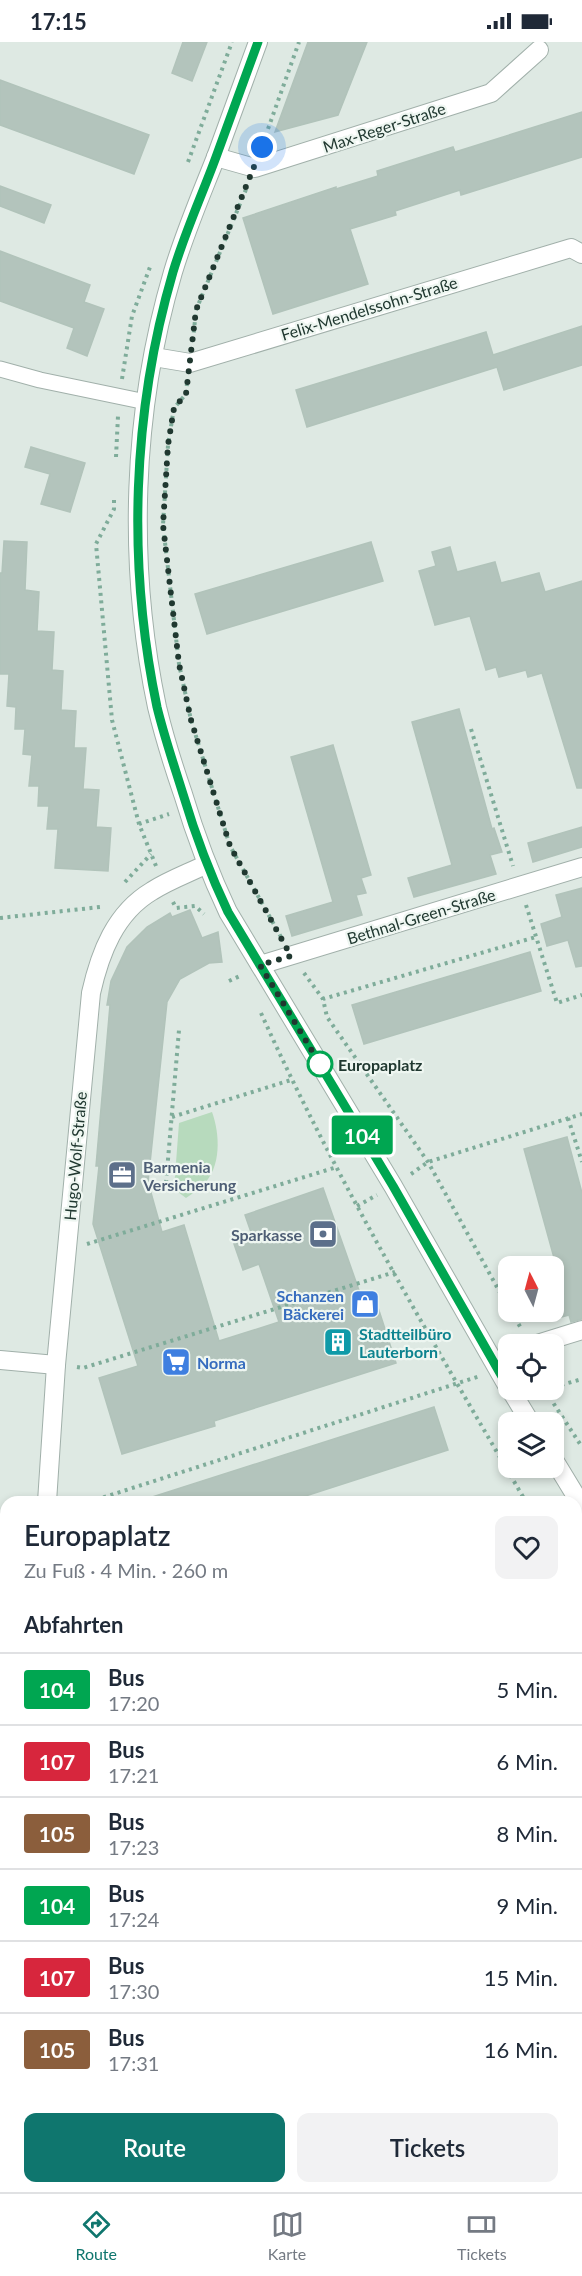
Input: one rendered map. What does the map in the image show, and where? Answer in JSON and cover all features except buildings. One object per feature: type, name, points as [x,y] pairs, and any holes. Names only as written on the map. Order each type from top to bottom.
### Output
[{"type":"street","points":[[258,42],[174,271],[146,402],[140,466],[139,553],[149,664],[158,709],[173,763],[207,864],[228,912],[498,1358]]},
{"type":"street","name":"Max-Reger-Straße","points":[[255,168],[491,93],[539,50]]},
{"type":"street","points":[[216,157],[255,168]]},
{"type":"street","name":"Felix-Mendelssohn-Straße","points":[[154,357],[190,363],[571,248],[582,254]]},
{"type":"street","name":"Hugo-Wolf-Straße","points":[[47,1496],[66,1250],[91,993],[97,964],[114,930],[136,903],[156,888],[207,864]]},
{"type":"street","name":"Bethnal-Green-Straße","points":[[260,965],[582,867]]},
{"type":"street","points":[[564,1336],[582,1330]]},
{"type":"street","points":[[0,1360],[56,1365]]},
{"type":"street","points":[[564,1476],[576,1496]]},
{"type":"lane","points":[[0,369],[40,380],[146,402]]},
{"type":"path","points":[[298,42],[255,168],[196,310],[186,394],[174,408],[168,445],[163,525],[179,664],[191,720],[230,846],[291,956],[323,999],[327,1017],[428,1162],[498,1288]]},
{"type":"path","points":[[122,884],[151,854]]},
{"type":"path","points":[[0,918],[100,907],[108,900]]},
{"type":"path","points":[[323,999],[537,937]]},
{"type":"path","points":[[166,1183],[179,1030]]},
{"type":"path","points":[[172,1117],[291,1080],[357,1206],[523,1496]]},
{"type":"path","points":[[357,1206],[393,1186],[428,1162],[582,1114]]},
{"type":"path","points":[[568,1118],[582,1162]]},
{"type":"path","points":[[66,1250],[337,1167]]},
{"type":"path","points":[[56,1365],[83,1368],[395,1272]]},
{"type":"path","points":[[108,1496],[458,1385],[498,1361]]},
{"type":"path","points":[[564,1384],[582,1379]]},
{"type":"path","points":[[552,1400],[582,1448]]},
{"type":"green space","points":[[212,1112],[218,1140],[218,1151],[213,1170],[200,1188],[186,1198],[174,1189],[179,1123]]},
{"type":"bus line","name":"104","points":[[258,42],[180,250],[167,294],[146,402],[140,466],[139,553],[149,664],[158,709],[187,808],[207,864],[228,912],[393,1186],[498,1370]]},
{"type":"place","name":"Europaplatz","points":[[320,1064]]},
{"type":"place","name":"Barmenia Versicherung","points":[[122,1175]]},
{"type":"place","name":"Sparkasse","points":[[323,1234]]},
{"type":"place","name":"Schanzen Bäckerei","points":[[365,1304]]},
{"type":"place","name":"Stadtteilbüro Lauterborn","points":[[338,1342]]},
{"type":"place","name":"Norma","points":[[176,1362]]},
{"type":"route","points":[[262,147],[196,310],[186,394],[174,408],[168,445],[163,525],[179,664],[191,720],[230,846],[291,956],[260,965],[320,1064]]}]
